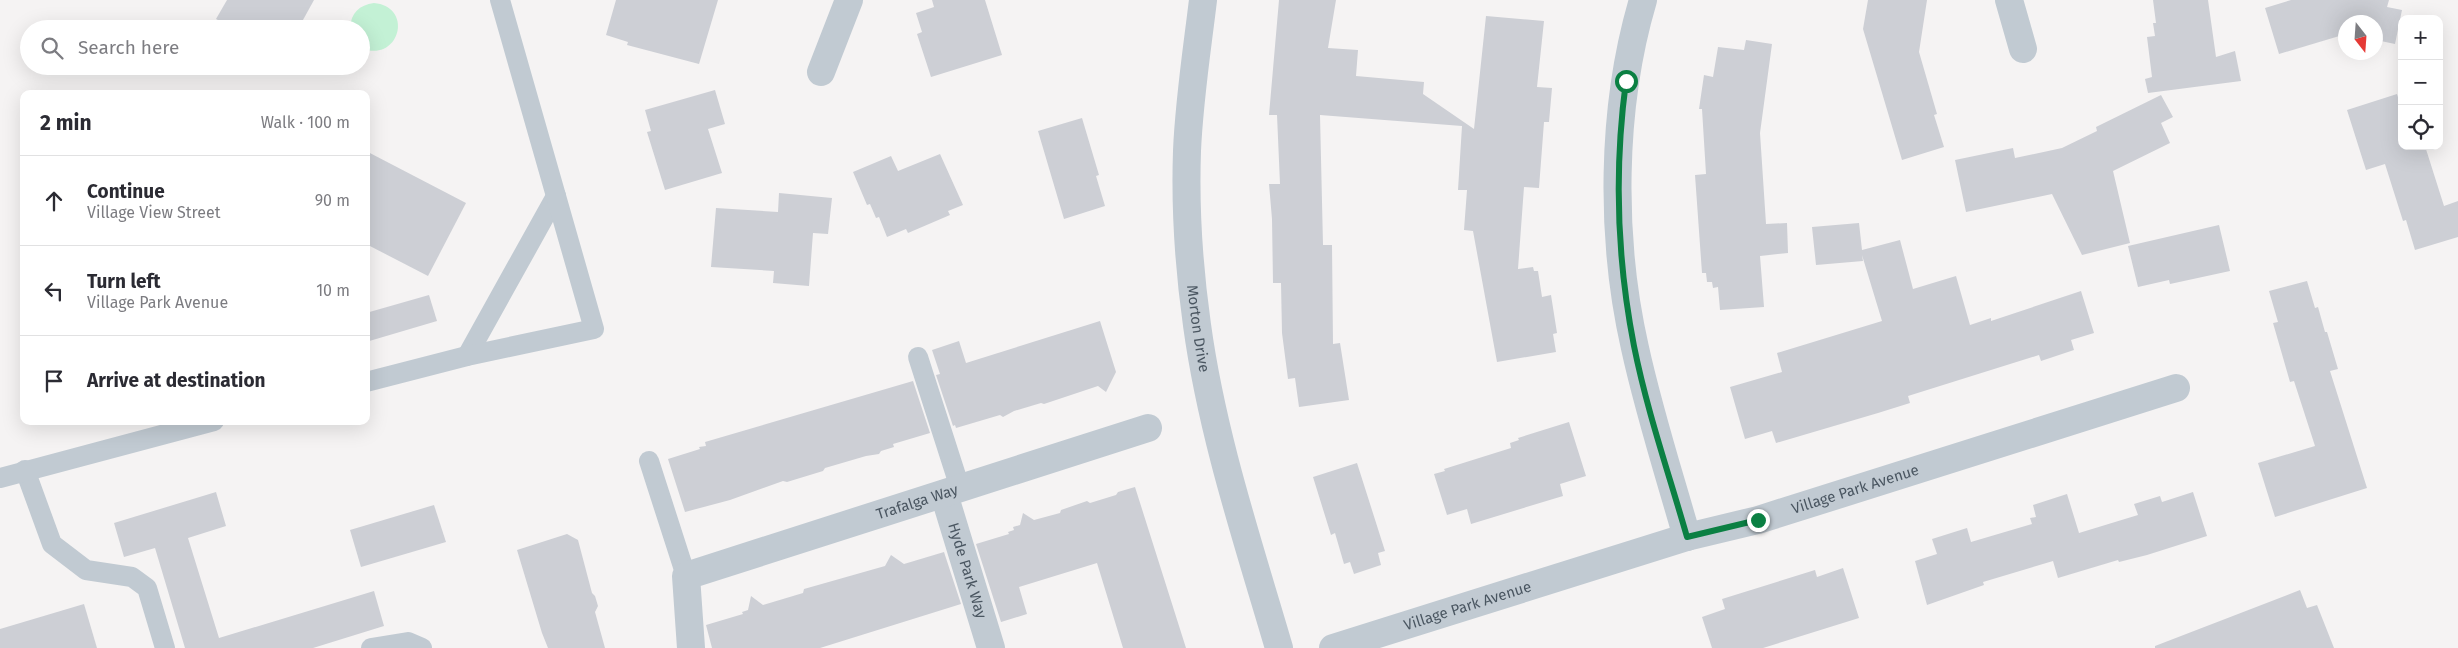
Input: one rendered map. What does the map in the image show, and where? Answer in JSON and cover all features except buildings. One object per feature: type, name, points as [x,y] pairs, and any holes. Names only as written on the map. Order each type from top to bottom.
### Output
[{"type":"street","points":[[821,72],[849,0]]},
{"type":"street","name":"Morton Drive","points":[[1203,0],[1187,151],[1189,240],[1197,325],[1212,410],[1229,480],[1279,648]]},
{"type":"street","points":[[1643,0],[1626,81],[1619,135],[1617,194],[1622,253],[1634,347],[1687,537]]},
{"type":"street","points":[[2009,0],[2023,49]]},
{"type":"street","name":"Village Park Avenue","points":[[1333,648],[1687,537],[1758,520],[2176,388]]},
{"type":"street","name":"Trafalga Way","points":[[686,576],[1148,428]]},
{"type":"street","name":"Hyde Park Way","points":[[952,491],[991,648]]},
{"type":"street","points":[[686,576],[691,648]]},
{"type":"lane","points":[[370,381],[467,356],[594,329],[500,0]]},
{"type":"lane","points":[[467,356],[556,196]]},
{"type":"lane","points":[[918,357],[952,491]]},
{"type":"lane","points":[[0,478],[24,470],[198,425]]},
{"type":"lane","points":[[649,461],[686,576]]},
{"type":"lane","points":[[24,470],[52,544],[86,570],[132,577],[147,588],[165,648]]},
{"type":"lane","points":[[371,648],[408,642],[422,648]]},
{"type":"green space","points":[[374,3],[387,7],[395,14],[398,23],[397,33],[393,42],[385,48],[370,50],[370,20],[352,20],[354,14],[364,6]]},
{"type":"route","points":[[1626,81],[1619,135],[1617,194],[1627,300],[1634,347],[1687,537],[1758,520]]}]
